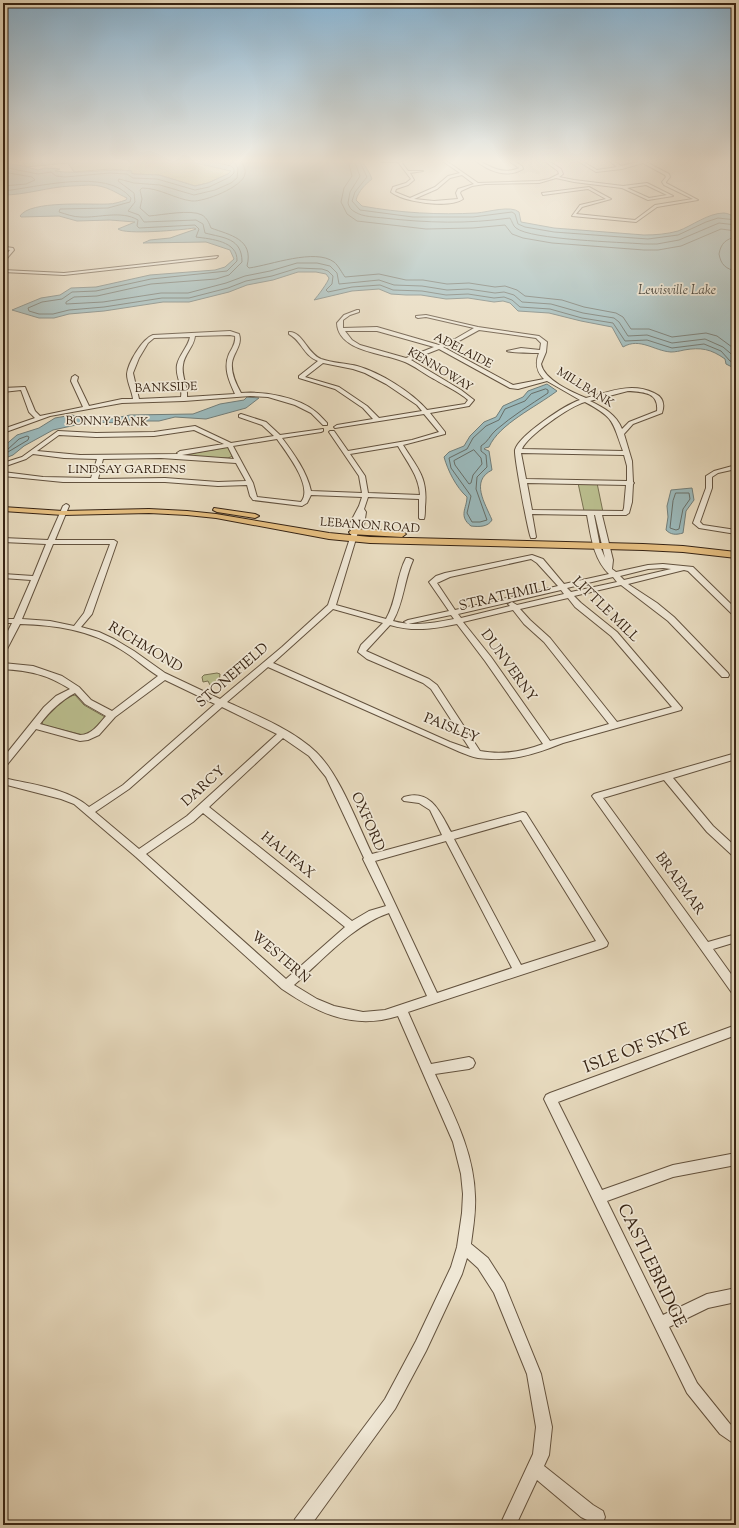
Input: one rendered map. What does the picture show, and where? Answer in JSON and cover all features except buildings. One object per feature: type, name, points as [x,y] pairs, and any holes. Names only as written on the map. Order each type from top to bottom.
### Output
[{"type":"main road","name":"LEBANON ROAD","points":[[3,502],[65,509]]},
{"type":"main road","name":"LEBANON ROAD","points":[[3,509],[65,509],[216,516],[303,533],[601,542],[682,542],[736,549]]},
{"type":"main road","name":"LEBANON ROAD","points":[[354,535],[533,537],[683,549],[736,555]]},
{"type":"street","points":[[3,262],[12,249],[6,248]]},
{"type":"street","points":[[3,253],[9,254]]},
{"type":"street","points":[[3,271],[64,274],[216,257]]},
{"type":"street","points":[[342,330],[340,326],[342,319],[348,314],[357,311]]},
{"type":"street","points":[[418,317],[426,316],[478,328],[514,334],[535,342],[543,352]]},
{"type":"street","points":[[407,360],[457,340],[478,328]]},
{"type":"street","name":"ADELAIDE","points":[[342,330],[377,329],[439,347],[512,388],[550,379]]},
{"type":"street","name":"KENNOWAY","points":[[342,330],[345,337],[355,344],[407,360],[471,400],[467,405],[426,412]]},
{"type":"street","points":[[291,333],[299,338],[312,356],[322,360],[360,369],[372,374],[413,400],[426,412],[443,433],[438,436],[347,453]]},
{"type":"street","points":[[136,400],[135,388],[132,384],[130,373],[133,363],[150,337],[236,334],[238,336],[237,344],[230,359],[229,373],[239,395]]},
{"type":"street","points":[[184,399],[185,386],[180,374],[180,362],[192,343],[193,335]]},
{"type":"street","points":[[510,351],[521,350],[543,352]]},
{"type":"street","name":"MILLBANK","points":[[543,352],[540,358],[540,368],[559,386],[586,400],[607,413],[615,420],[627,453],[630,462],[631,483],[626,513],[598,513]]},
{"type":"street","points":[[322,360],[301,377],[337,388],[365,407],[378,420]]},
{"type":"street","points":[[75,377],[74,382],[87,408]]},
{"type":"street","points":[[3,390],[20,388],[25,391],[32,412],[38,418]]},
{"type":"street","points":[[533,537],[518,451],[521,443],[542,424],[569,406],[586,400],[628,389],[643,390],[658,397],[660,412],[633,422],[620,435]]},
{"type":"street","name":"BANKSIDE","points":[[3,431],[38,418],[136,400],[184,399],[261,394],[293,402],[313,412],[325,424]]},
{"type":"street","points":[[163,456],[320,430],[326,432],[378,420],[426,412]]},
{"type":"street","points":[[229,444],[253,489],[254,499],[297,504],[302,504],[306,501],[308,494],[306,482],[279,437],[264,422],[241,416]]},
{"type":"street","points":[[615,420],[633,422]]},
{"type":"street","points":[[320,430],[320,427],[325,424],[332,424],[347,453],[362,476],[365,484],[365,496],[361,510],[363,512],[362,525],[354,535]]},
{"type":"street","name":"BONNY BANK","points":[[3,465],[20,460],[61,432],[96,435],[154,434],[195,428],[229,444]]},
{"type":"street","points":[[399,444],[419,476],[423,493],[420,511],[422,518]]},
{"type":"street","points":[[518,451],[627,453]]},
{"type":"street","points":[[32,452],[72,457],[100,458],[163,456],[238,461]]},
{"type":"street","points":[[94,481],[100,458]]},
{"type":"street","points":[[736,467],[715,472],[708,478],[709,488],[696,523],[698,526],[736,532]]},
{"type":"street","name":"LINDSAY GARDENS","points":[[3,474],[43,479],[94,481],[170,481],[230,484],[250,483]]},
{"type":"street","points":[[523,481],[631,483]]},
{"type":"street","points":[[308,494],[422,497]]},
{"type":"street","points":[[3,650],[65,509]]},
{"type":"street","points":[[529,512],[598,513],[601,560],[604,564],[623,583],[666,614],[725,675]]},
{"type":"street","points":[[590,513],[601,542]]},
{"type":"street","name":"STONEFIELD","points":[[89,811],[126,787],[307,630],[332,606],[354,535]]},
{"type":"street","points":[[3,540],[114,542],[88,614],[76,628]]},
{"type":"street","name":"LITTLE MILL","points":[[433,582],[448,575],[532,558],[540,561],[582,609],[614,634],[678,708]]},
{"type":"street","points":[[409,560],[402,576],[395,609],[388,622],[362,650],[363,653],[426,681],[439,694],[478,755]]},
{"type":"street","name":"STRATHMILL","points":[[401,624],[648,567],[663,566],[685,568]]},
{"type":"street","points":[[685,568],[692,570],[736,613]]},
{"type":"street","name":"STRATHMILL","points":[[332,606],[388,622],[401,624],[406,627],[421,627],[459,621],[685,568]]},
{"type":"street","points":[[3,576],[35,578]]},
{"type":"street","name":"DUNVERNY","points":[[433,582],[459,621],[488,659],[549,746]]},
{"type":"street","points":[[508,600],[527,622],[548,640],[615,726]]},
{"type":"street","name":"RICHMOND","points":[[3,621],[59,625],[76,628],[109,639],[164,676],[223,703]]},
{"type":"street","name":"PAISLEY","points":[[267,664],[455,747],[478,755],[505,758],[678,708]]},
{"type":"street","points":[[3,666],[19,666],[46,673],[76,688],[88,702],[112,715]]},
{"type":"street","points":[[34,725],[85,738],[96,733],[112,715],[164,676]]},
{"type":"street","points":[[3,764],[53,704],[76,688]]},
{"type":"street","name":"OXFORD","points":[[223,703],[282,734],[305,748],[322,764],[332,779],[434,998]]},
{"type":"street","name":"DARCY","points":[[139,854],[174,831],[203,808],[282,734]]},
{"type":"street","points":[[455,747],[462,743],[464,734]]},
{"type":"street","points":[[736,756],[666,776],[710,829],[736,853]]},
{"type":"street","name":"BRAEMAR","points":[[666,776],[597,796],[736,990]]},
{"type":"street","name":"WESTERN","points":[[3,781],[63,796],[77,802],[139,854],[286,986],[320,1006],[342,1014],[363,1017],[385,1015],[603,943],[523,816],[448,837]]},
{"type":"street","points":[[408,799],[420,799],[426,801],[433,808],[518,970]]},
{"type":"street","name":"HALIFAX","points":[[203,808],[352,927]]},
{"type":"street","points":[[368,859],[448,837]]},
{"type":"street","points":[[286,986],[352,927],[373,914],[392,908]]},
{"type":"street","points":[[706,948],[736,938]]},
{"type":"street","points":[[301,1525],[390,1404],[421,1346],[457,1269],[464,1247],[469,1213],[469,1194],[467,1174],[459,1142],[401,1009]]},
{"type":"street","name":"ISLE OF SKYE","points":[[550,1099],[736,1030]]},
{"type":"street","points":[[428,1070],[469,1063]]},
{"type":"street","name":"CASTLEBRIDGE","points":[[550,1099],[692,1388],[725,1429],[736,1437]]},
{"type":"street","points":[[598,1198],[673,1171],[736,1159]]},
{"type":"street","points":[[464,1247],[477,1256],[491,1272],[499,1288],[534,1374],[544,1427],[541,1455],[536,1469],[508,1525]]},
{"type":"street","points":[[660,1324],[707,1301],[736,1295]]},
{"type":"street","points":[[536,1469],[587,1511],[597,1517]]},
{"type":"green space","points":[[228,447],[233,456],[228,458],[177,456]]},
{"type":"green space","points":[[578,483],[597,483],[603,512],[584,511]]},
{"type":"green space","points":[[220,674],[219,683],[210,685],[208,681],[203,682],[202,677],[204,675]]},
{"type":"green space","points":[[75,695],[84,705],[105,717],[92,732],[83,735],[43,725],[42,721],[60,701]]},
{"type":"water","name":"Lewisville Lake","points":[[125,231],[162,231],[154,232]]},
{"type":"water","name":"Lewisville Lake","points":[[189,231],[597,231],[657,235],[677,231],[736,231],[736,251],[733,255],[736,257],[736,367],[726,364],[725,359],[706,350],[690,349],[671,352],[635,343],[623,347],[612,327],[549,313],[518,311],[510,303],[503,301],[494,302],[468,298],[446,299],[421,295],[391,294],[379,289],[352,291],[314,300],[323,289],[329,278],[326,274],[316,272],[298,272],[189,302],[163,302],[104,311],[69,314],[54,318],[39,318],[12,310],[41,298],[60,295],[71,288],[96,287],[150,275],[215,270],[225,267],[234,259],[230,250],[206,242],[143,243],[150,240],[170,238]]},
{"type":"water","points":[[547,384],[557,391],[509,423],[494,439],[489,447],[484,449],[489,451],[492,470],[485,475],[480,486],[483,500],[492,520],[486,525],[471,526],[465,519],[464,515],[467,497],[453,478],[444,457],[449,452],[464,446],[470,436],[484,422],[496,417],[503,406],[523,397],[528,391]]},
{"type":"water","points":[[247,397],[259,398],[246,408],[206,419],[175,417],[159,421],[131,421],[121,423],[95,422],[130,415],[193,414],[220,404],[244,400]]},
{"type":"water","points":[[72,415],[93,421],[83,422],[53,430],[24,446],[13,455],[3,459],[3,447],[17,435],[39,428],[55,418]]},
{"type":"water","points":[[692,488],[694,500],[686,511],[683,533],[672,534],[666,530],[668,517],[667,506],[671,490]]}]
